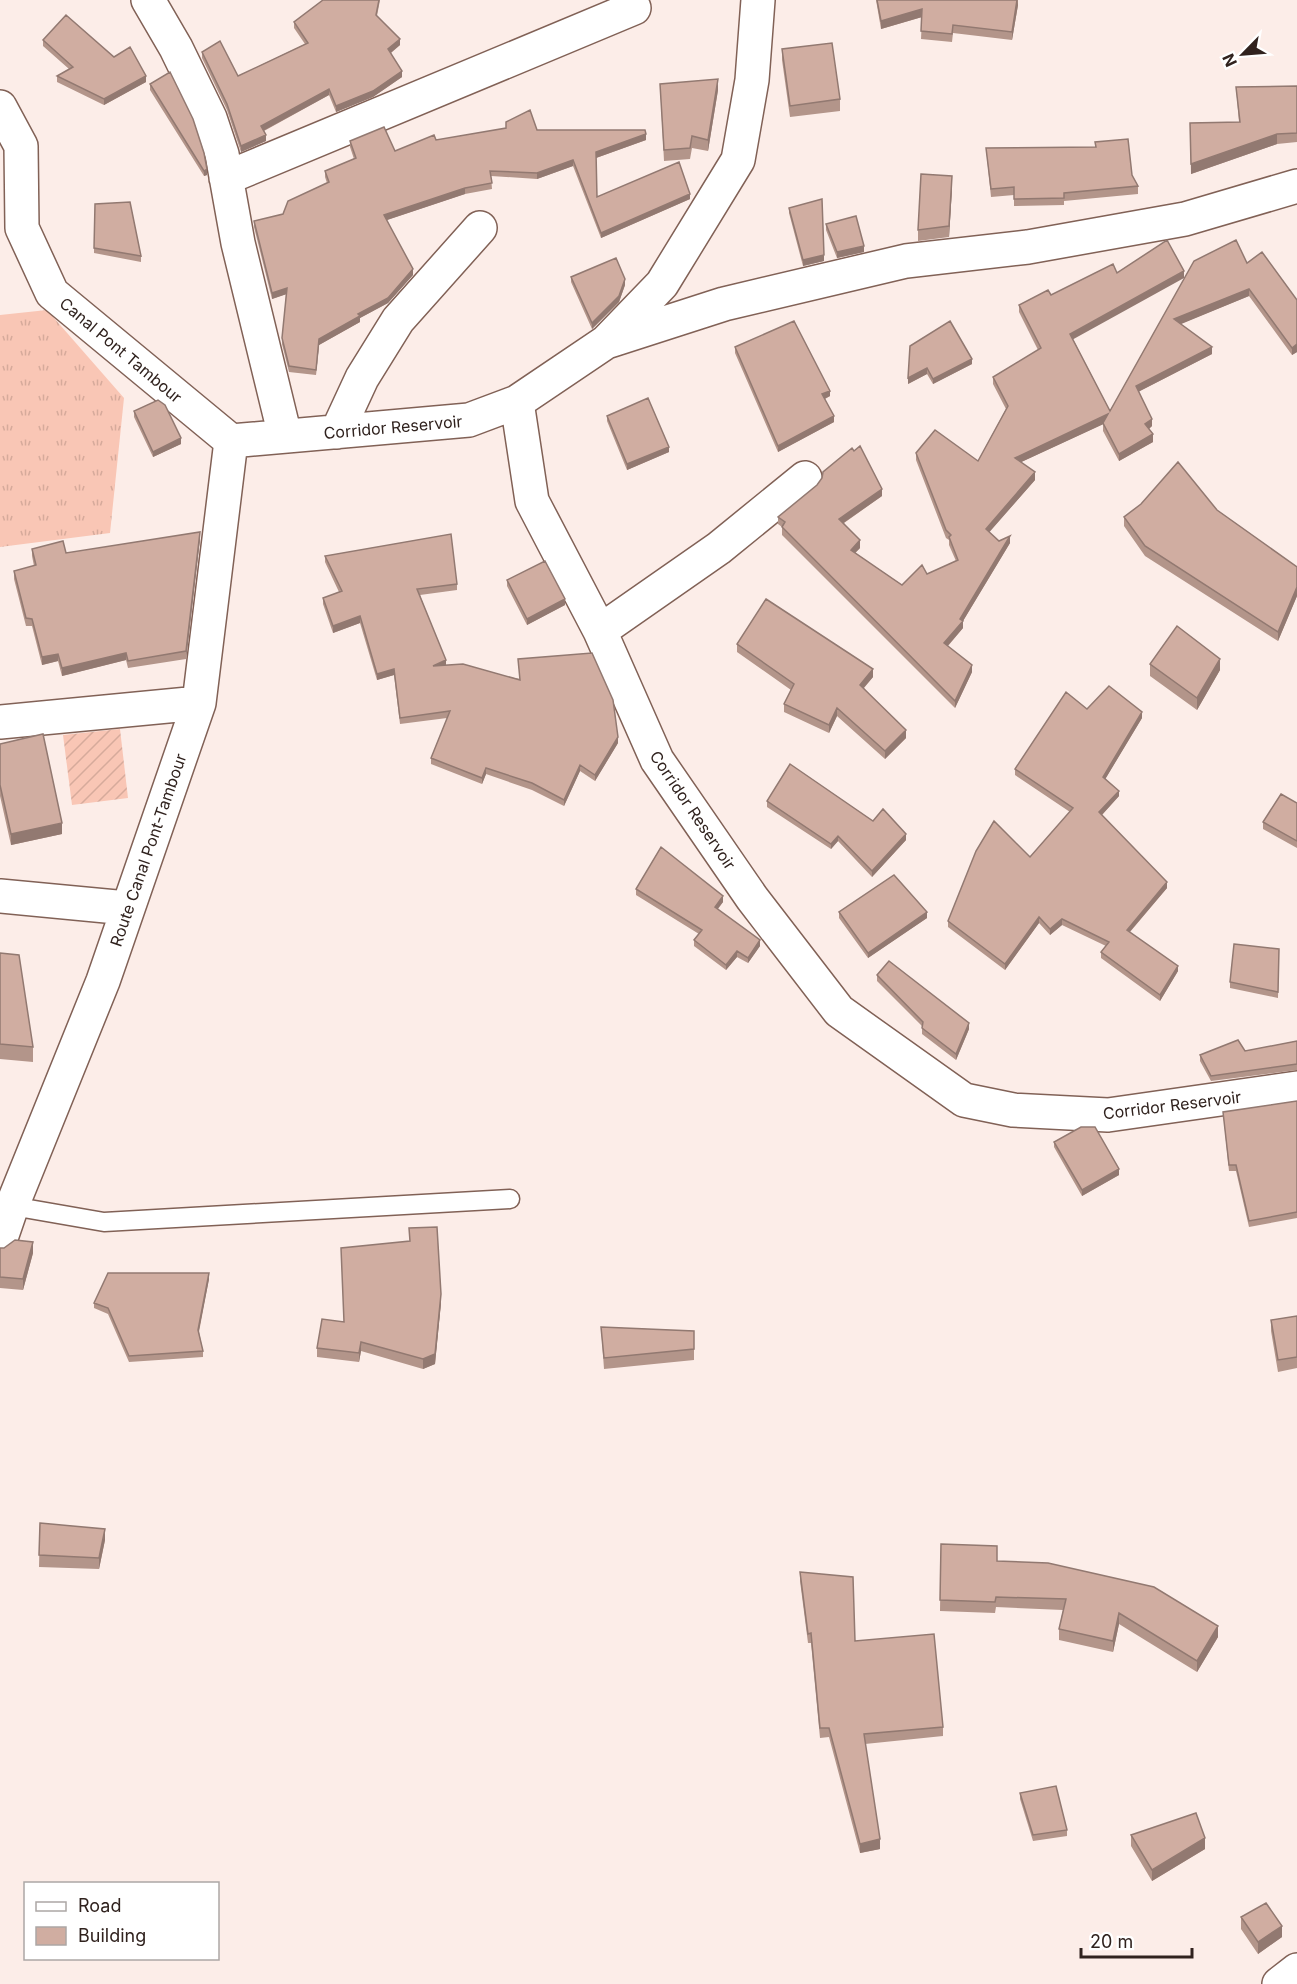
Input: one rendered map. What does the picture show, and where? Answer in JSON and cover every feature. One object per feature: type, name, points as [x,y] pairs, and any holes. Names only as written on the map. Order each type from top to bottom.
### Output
[{"type":"street","points":[[148,0],[176,48],[210,118],[222,154],[238,243],[285,436]]},
{"type":"street","points":[[517,402],[606,342],[662,284],[738,160],[752,80],[758,0]]},
{"type":"street","points":[[226,178],[638,3]]},
{"type":"street","name":"Canal Pont Tambour","points":[[0,107],[11,148],[22,228],[52,293],[231,441]]},
{"type":"street","points":[[606,342],[724,304],[906,261],[1028,248],[1185,219],[1297,186]]},
{"type":"street","points":[[337,432],[362,378],[398,320],[480,228]]},
{"type":"street","name":"Corridor Reservoir","points":[[231,441],[469,420],[517,402],[532,501],[600,631],[657,760],[752,898],[839,1011],[964,1100],[1013,1110],[1108,1115],[1297,1088]]},
{"type":"street","name":"Route Canal Pont-Tambour","points":[[0,1242],[12,1206],[102,981],[199,703],[231,441]]},
{"type":"street","points":[[600,631],[719,549],[805,477]]},
{"type":"street","points":[[0,722],[199,703]]},
{"type":"street","points":[[0,896],[127,908]]},
{"type":"street","points":[[1279,1984],[1297,1970]]},
{"type":"lane","points":[[12,1206],[104,1222],[510,1199]]},
{"type":"green space","points":[[47,310],[124,398],[110,533],[0,547],[0,315]]},
{"type":"green space","points":[[120,729],[128,798],[72,805],[63,735]]},
{"type":"building","points":[[323,0],[379,0],[376,15],[400,39],[388,49],[402,71],[373,91],[336,106],[329,89],[261,126],[266,135],[241,146],[227,104],[202,52],[220,41],[238,76],[308,43],[294,22]]},
{"type":"building","points":[[877,0],[1017,0],[1012,32],[953,25],[952,34],[921,31],[922,9],[881,21]]},
{"type":"building","points":[[66,15],[114,57],[130,47],[146,76],[104,99],[57,76],[73,67],[43,40]]},
{"type":"building","points":[[832,43],[840,99],[790,106],[782,49]]},
{"type":"building","points":[[170,72],[193,119],[204,153],[207,169],[204,171],[150,84]]},
{"type":"building","points":[[718,79],[708,140],[692,136],[690,148],[664,150],[660,84]]},
{"type":"building","points":[[1297,86],[1297,133],[1277,134],[1191,164],[1190,123],[1240,122],[1236,87]]},
{"type":"building","points":[[530,110],[537,130],[645,130],[646,134],[596,152],[597,197],[679,162],[690,194],[601,233],[573,160],[537,173],[490,171],[492,183],[465,188],[384,215],[413,269],[388,298],[319,339],[316,370],[289,366],[282,338],[287,288],[272,293],[254,221],[283,214],[288,201],[329,182],[325,171],[356,158],[350,141],[384,127],[395,151],[434,135],[436,140],[506,128],[506,122]]},
{"type":"building","points":[[1128,139],[1132,175],[1138,186],[1064,193],[1064,198],[1014,199],[1014,187],[991,189],[986,148],[1096,147],[1095,142]]},
{"type":"building","points":[[921,174],[952,176],[949,226],[918,230]]},
{"type":"building","points":[[822,199],[824,255],[803,260],[789,208]]},
{"type":"building","points":[[130,202],[141,256],[94,248],[95,204]]},
{"type":"building","points":[[856,216],[864,246],[837,252],[826,224]]},
{"type":"building","points":[[1167,240],[1184,271],[1070,334],[1110,411],[1194,261],[1236,240],[1247,263],[1262,252],[1297,300],[1297,344],[1292,348],[1249,289],[1174,319],[1212,347],[1136,386],[1152,419],[1145,424],[1153,434],[1119,454],[1103,423],[1108,414],[1015,458],[1035,472],[986,529],[999,541],[1010,536],[960,619],[963,621],[944,643],[972,665],[955,701],[782,527],[785,522],[778,517],[817,485],[823,472],[852,448],[854,451],[860,446],[882,489],[839,519],[860,540],[851,550],[902,585],[922,565],[927,574],[958,560],[949,537],[951,535],[946,530],[916,453],[935,430],[978,461],[1008,406],[993,377],[1041,348],[1019,305],[1048,290],[1051,295],[1113,264],[1117,273]]},
{"type":"building","points":[[616,258],[625,279],[619,296],[592,323],[571,277]]},
{"type":"building","points":[[794,321],[830,391],[822,394],[834,416],[778,446],[735,347]]},
{"type":"building","points":[[950,321],[972,359],[933,379],[927,368],[908,378],[910,346]]},
{"type":"building","points":[[648,398],[669,447],[627,464],[607,416]]},
{"type":"building","points":[[158,400],[165,405],[181,438],[153,452],[134,411]]},
{"type":"building","points":[[1178,462],[1217,510],[1297,567],[1297,587],[1278,632],[1145,546],[1124,517],[1141,504]]},
{"type":"building","points":[[200,532],[186,651],[128,661],[126,653],[62,668],[58,654],[42,657],[32,619],[26,618],[14,571],[36,565],[32,549],[63,541],[66,553]]},
{"type":"building","points":[[451,534],[457,584],[417,589],[446,660],[433,666],[463,664],[520,680],[518,659],[592,653],[613,700],[618,737],[595,775],[580,765],[564,800],[532,783],[486,768],[482,778],[431,758],[450,711],[400,718],[394,669],[377,674],[360,616],[333,626],[323,598],[342,591],[325,556]]},
{"type":"building","points":[[545,561],[565,599],[527,619],[507,580]]},
{"type":"building","points":[[766,599],[873,669],[860,685],[906,730],[885,751],[837,708],[829,725],[784,704],[794,684],[737,644]]},
{"type":"building","points":[[1177,626],[1220,659],[1197,698],[1150,664]]},
{"type":"building","points":[[1109,686],[1142,712],[1103,777],[1119,791],[1099,812],[1167,882],[1127,930],[1178,966],[1160,995],[1101,952],[1109,942],[1062,919],[1050,929],[1039,917],[1005,964],[948,921],[976,851],[994,821],[1030,857],[1073,808],[1015,769],[1066,692],[1087,709]]},
{"type":"building","points":[[43,734],[62,823],[11,834],[0,785],[0,744]]},
{"type":"building","points":[[790,764],[873,821],[883,809],[906,834],[872,871],[838,836],[831,844],[767,801]]},
{"type":"building","points":[[1281,794],[1297,803],[1297,841],[1263,822]]},
{"type":"building","points":[[661,847],[723,896],[715,907],[760,940],[748,958],[737,951],[726,965],[694,940],[702,930],[636,889]]},
{"type":"building","points":[[894,875],[927,912],[868,953],[839,912]]},
{"type":"building","points":[[1234,944],[1279,949],[1278,992],[1230,982]]},
{"type":"building","points":[[0,953],[19,955],[33,1047],[0,1044]]},
{"type":"building","points":[[889,961],[969,1023],[956,1054],[922,1028],[923,1022],[877,975]]},
{"type":"building","points":[[1238,1040],[1245,1051],[1297,1041],[1297,1064],[1211,1076],[1200,1055]]},
{"type":"building","points":[[1297,1101],[1297,1212],[1249,1221],[1236,1165],[1229,1165],[1223,1112]]},
{"type":"building","points":[[1081,1127],[1095,1127],[1119,1169],[1082,1190],[1054,1142]]},
{"type":"building","points":[[437,1227],[441,1294],[435,1354],[423,1359],[361,1342],[359,1353],[317,1348],[322,1319],[344,1322],[341,1248],[410,1241],[409,1228]]},
{"type":"building","points":[[15,1240],[33,1242],[23,1279],[0,1277],[0,1248],[4,1248]]},
{"type":"building","points":[[108,1273],[209,1273],[198,1330],[203,1351],[129,1356],[108,1308],[94,1303]]},
{"type":"building","points":[[1297,1316],[1297,1357],[1278,1360],[1271,1320]]},
{"type":"building","points":[[601,1327],[694,1331],[694,1349],[604,1358]]},
{"type":"building","points":[[40,1523],[105,1529],[99,1558],[39,1555]]},
{"type":"building","points":[[941,1544],[997,1546],[997,1561],[1048,1563],[1154,1587],[1218,1626],[1197,1661],[1119,1613],[1113,1641],[1059,1629],[1066,1599],[996,1597],[995,1602],[940,1600]]},
{"type":"building","points":[[800,1572],[853,1577],[855,1641],[934,1634],[943,1727],[864,1734],[880,1839],[860,1844],[829,1728],[820,1728],[811,1633],[808,1634]]},
{"type":"building","points":[[1056,1786],[1067,1830],[1033,1835],[1020,1793]]},
{"type":"building","points":[[1196,1813],[1205,1838],[1152,1870],[1131,1835]]},
{"type":"building","points":[[1266,1903],[1282,1926],[1258,1942],[1241,1917]]}]
